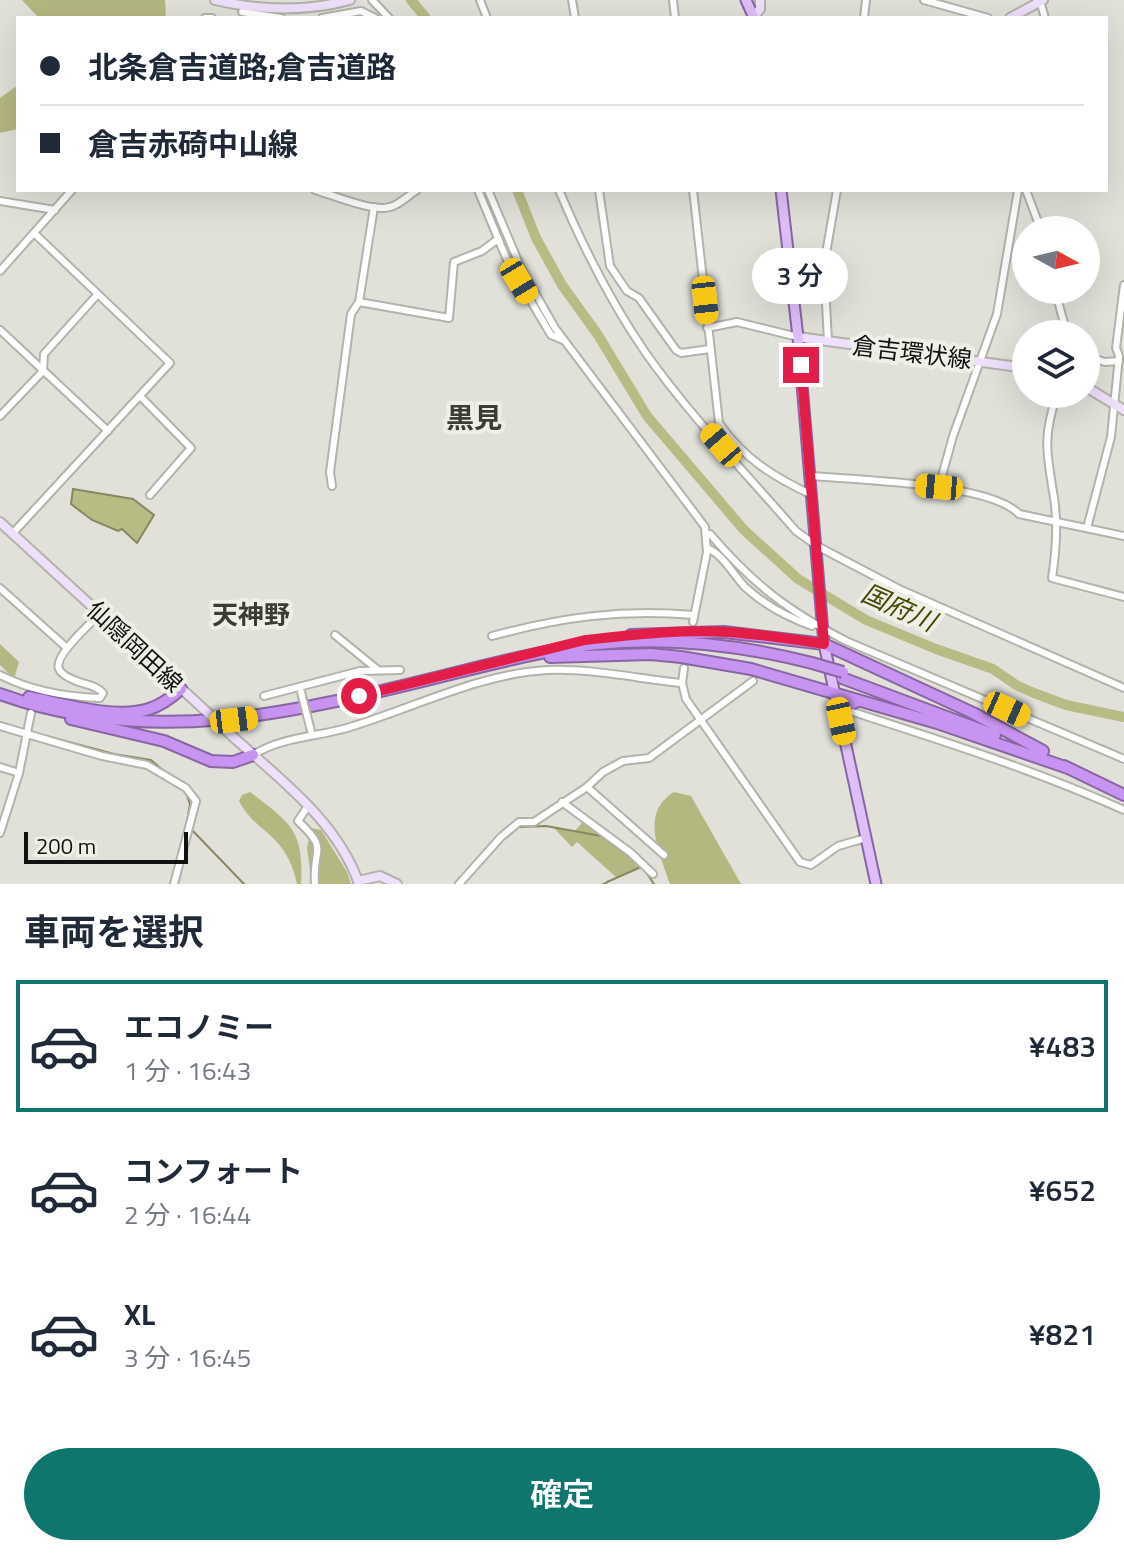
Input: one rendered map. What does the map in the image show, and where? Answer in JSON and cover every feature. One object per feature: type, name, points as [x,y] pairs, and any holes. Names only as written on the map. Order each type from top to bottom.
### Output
[{"type":"highway","points":[[48,713],[139,726],[234,725],[312,712],[549,654],[585,640],[656,633],[724,632],[824,644],[973,713],[1043,751]]},
{"type":"highway","points":[[0,695],[49,709],[105,718],[178,722],[234,720],[312,707],[549,654],[621,642],[681,642],[744,648],[903,694],[1124,788]]},
{"type":"highway","points":[[549,654],[630,653],[681,657],[751,669],[937,723],[1068,768]]},
{"type":"highway","points":[[828,672],[832,665],[850,655]]},
{"type":"highway","points":[[842,675],[964,723],[1124,795]]},
{"type":"highway","points":[[0,695],[130,712],[161,705],[181,689]]},
{"type":"highway","points":[[0,695],[48,713],[164,741],[211,761],[233,762],[253,755]]},
{"type":"highway","points":[[841,721],[843,708],[858,701]]},
{"type":"main road","points":[[215,0],[241,9],[302,10],[350,0]]},
{"type":"main road","points":[[1014,16],[1042,1]]},
{"type":"main road","points":[[781,192],[798,337],[824,644],[876,884]]},
{"type":"main road","name":"倉吉環状線","points":[[798,337],[1012,366]]},
{"type":"main road","points":[[1100,395],[1124,410]]},
{"type":"main road","name":"仙隠岡田線","points":[[0,522],[308,806],[336,837],[358,882],[380,876],[397,884]]},
{"type":"street","points":[[372,0],[387,16]]},
{"type":"street","points":[[924,0],[981,16]]},
{"type":"street","points":[[241,9],[272,16]]},
{"type":"street","points":[[333,16],[361,11],[371,16]]},
{"type":"street","points":[[0,271],[70,192]]},
{"type":"street","points":[[322,192],[374,207],[392,207],[414,192]]},
{"type":"street","points":[[344,192],[346,199]]},
{"type":"street","points":[[479,192],[509,264],[551,335],[564,341]]},
{"type":"street","points":[[489,192],[524,274]]},
{"type":"street","points":[[560,192],[589,261],[648,357],[796,531],[817,548],[899,589],[1124,688]]},
{"type":"street","points":[[599,192],[610,266],[627,291],[639,298],[676,350],[681,353],[710,349]]},
{"type":"street","points":[[693,192],[718,419],[728,436],[757,466],[812,495]]},
{"type":"street","points":[[828,341],[824,265],[837,192]]},
{"type":"street","points":[[939,487],[953,436],[997,314],[1018,192]]},
{"type":"street","points":[[1027,192],[1036,216]]},
{"type":"street","points":[[0,201],[55,210]]},
{"type":"street","points":[[332,486],[330,472],[351,314],[359,302],[374,207]]},
{"type":"street","points":[[13,533],[170,363],[34,233]]},
{"type":"street","points":[[359,302],[449,318],[454,262],[474,255],[498,239]]},
{"type":"street","points":[[492,636],[540,623],[605,613],[635,611],[694,618],[707,548],[705,527],[564,341],[524,274],[498,239]]},
{"type":"street","points":[[1087,528],[1111,437],[1113,403],[1121,374],[1116,348],[1124,285]]},
{"type":"street","points":[[0,416],[43,371],[44,354],[97,295]]},
{"type":"street","points":[[707,328],[737,322],[798,337]]},
{"type":"street","points":[[0,330],[108,431]]},
{"type":"street","points":[[1100,360],[1119,361]]},
{"type":"street","points":[[141,397],[191,448],[150,495]]},
{"type":"street","points":[[1054,408],[1046,438],[1056,523],[1052,578],[1124,597]]},
{"type":"street","points":[[811,476],[939,487],[1012,506],[1019,514],[1124,536]]},
{"type":"street","points":[[706,534],[710,534],[756,584],[782,604],[846,641],[1124,759]]},
{"type":"street","points":[[707,548],[717,552],[748,589],[780,612],[822,626]]},
{"type":"street","points":[[0,588],[67,648]]},
{"type":"street","points":[[0,675],[36,691],[100,698],[103,693],[100,689],[60,672],[58,661],[101,613]]},
{"type":"street","points":[[335,635],[378,670]]},
{"type":"street","points":[[684,668],[682,683],[686,699],[800,862],[806,866],[816,864],[838,846],[866,838]]},
{"type":"street","points":[[264,696],[300,690],[360,671],[400,670]]},
{"type":"street","points":[[253,755],[265,747],[522,673],[558,670],[682,683]]},
{"type":"street","points":[[459,884],[501,837],[519,822],[534,822],[623,761],[649,758],[753,681]]},
{"type":"street","points":[[300,690],[311,734]]},
{"type":"street","points":[[850,711],[1070,786],[1124,810]]},
{"type":"street","points":[[0,833],[19,773],[31,713]]},
{"type":"street","points":[[0,726],[102,756],[147,765],[191,793],[196,801],[174,884]]},
{"type":"street","points":[[0,767],[19,773]]},
{"type":"street","points":[[587,787],[664,855]]},
{"type":"street","points":[[562,802],[631,853],[653,874]]},
{"type":"street","points":[[308,806],[298,821],[316,837],[315,884]]},
{"type":"street","points":[[465,877],[473,884]]},
{"type":"shaded area","points":[[22,0],[165,0],[166,15],[164,16],[37,16]]},
{"type":"shaded area","points":[[16,86],[16,129],[0,133],[0,98]]},
{"type":"shaded area","points":[[73,489],[133,499],[154,515],[137,543],[122,529],[118,531],[92,520],[71,504]]},
{"type":"shaded area","points":[[0,644],[19,662],[14,679],[0,665]]},
{"type":"shaded area","points":[[250,792],[292,829],[300,851],[301,884],[297,884],[283,849],[251,818],[239,801],[242,795]]},
{"type":"shaded area","points":[[674,792],[691,796],[741,884],[670,884],[658,847],[655,822],[663,801]]},
{"type":"shaded area","points":[[584,821],[644,866],[617,878],[577,842],[572,847],[554,828],[574,832]]},
{"type":"shaded area","points":[[311,828],[321,830],[351,884],[312,884],[307,848]]},
{"type":"waterway","name":"国府川","points":[[411,0],[424,16]]},
{"type":"waterway","name":"国府川","points":[[518,192],[536,238],[562,285],[598,335],[647,416],[744,530],[798,579],[866,620],[993,669],[1034,693],[1066,705],[1124,717]]},
{"type":"waterway","points":[[0,722],[14,727]]},
{"type":"waterway","points":[[20,729],[114,754],[151,760],[165,772]]},
{"type":"waterway","points":[[186,793],[190,804],[189,825]]},
{"type":"waterway","points":[[507,837],[519,827],[546,826],[601,836],[634,860]]},
{"type":"waterway","points":[[192,830],[244,884]]},
{"type":"waterway","points":[[607,882],[641,867]]},
{"type":"waterway","points":[[644,869],[654,884]]},
{"type":"tunnel","points":[[684,668],[693,622]]},
{"type":"district","name":"黒見","points":[[474,417]]},
{"type":"district","name":"天神野","points":[[251,614]]},
{"type":"route","points":[[359,696],[585,640],[656,633],[724,632],[824,644],[801,365]]}]
